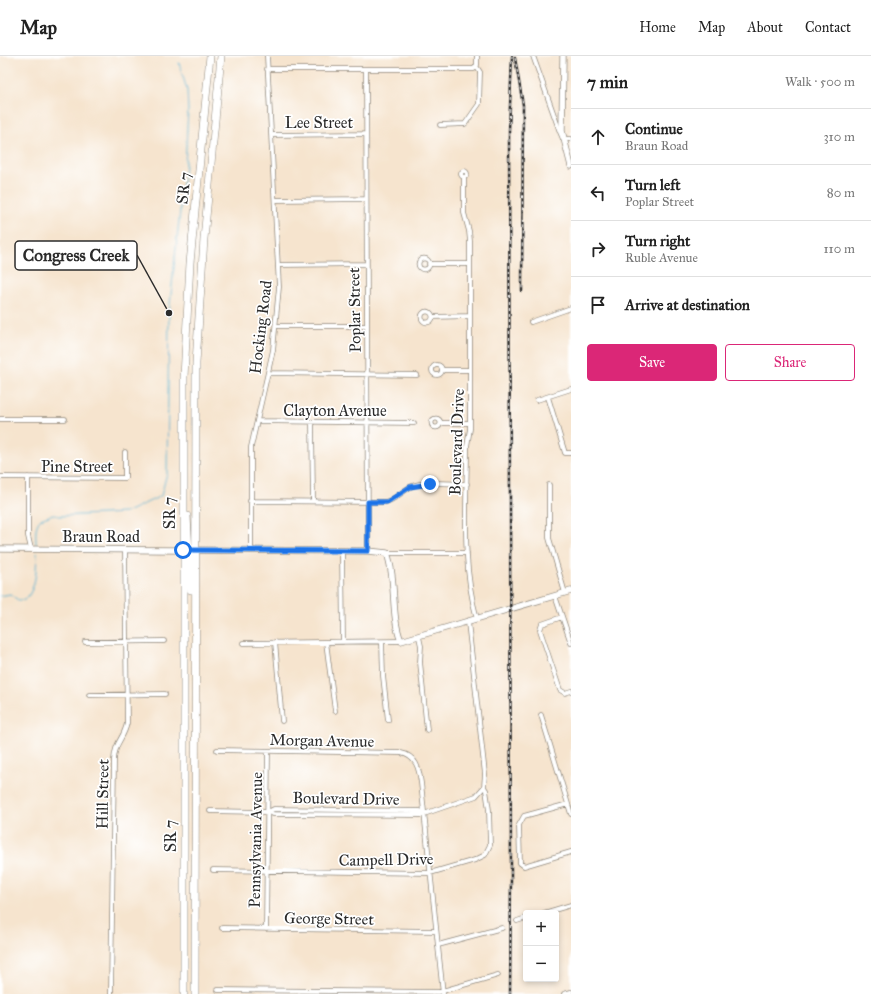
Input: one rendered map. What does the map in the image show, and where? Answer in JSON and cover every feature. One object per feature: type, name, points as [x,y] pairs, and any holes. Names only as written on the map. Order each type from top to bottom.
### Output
[{"type":"highway","name":"SR 7","points":[[195,994],[195,621],[183,479],[184,377],[187,306],[210,56]]},
{"type":"highway","name":"SR 7","points":[[184,994],[189,550],[195,427],[197,333],[221,56]]},
{"type":"street","name":"Hocking Road","points":[[251,551],[251,447],[268,373],[276,326],[279,287],[267,56]]},
{"type":"street","points":[[440,125],[465,124],[479,104],[480,72],[476,66],[477,56]]},
{"type":"street","points":[[533,56],[557,125],[564,139]]},
{"type":"street","points":[[564,56],[562,125],[571,166]]},
{"type":"street","points":[[267,69],[474,69],[476,66]]},
{"type":"street","name":"Poplar Street","points":[[366,69],[368,551]]},
{"type":"street","name":"Lee Street","points":[[271,135],[366,134]]},
{"type":"street","points":[[564,139],[571,139]]},
{"type":"street","name":"Boulevard Drive","points":[[464,177],[464,213],[469,231],[470,264],[470,423],[467,445],[467,553],[468,575],[477,619]]},
{"type":"street","points":[[275,200],[366,199]]},
{"type":"street","points":[[279,265],[366,264]]},
{"type":"street","points":[[429,264],[470,264]]},
{"type":"street","points":[[531,322],[571,308]]},
{"type":"street","points":[[433,317],[470,316]]},
{"type":"street","points":[[276,326],[367,326]]},
{"type":"street","points":[[442,370],[470,370]]},
{"type":"street","points":[[268,373],[417,375]]},
{"type":"street","points":[[537,400],[571,389]]},
{"type":"street","points":[[548,397],[560,438],[569,453]]},
{"type":"street","points":[[0,419],[65,419]]},
{"type":"street","name":"Clayton Avenue","points":[[257,421],[368,423],[414,422]]},
{"type":"street","points":[[312,422],[312,501]]},
{"type":"street","points":[[441,423],[470,423]]},
{"type":"street","name":"Pine Street","points":[[0,477],[125,478],[124,452]]},
{"type":"street","points":[[28,477],[28,536],[31,549]]},
{"type":"street","points":[[250,501],[387,502],[415,485],[467,484]]},
{"type":"street","points":[[243,643],[401,641],[568,592],[549,538],[549,485]]},
{"type":"street","name":"Braun Road","points":[[0,549],[467,553]]},
{"type":"street","name":"Hill Street","points":[[112,994],[114,760],[115,746],[126,730],[127,641],[125,550]]},
{"type":"street","points":[[342,551],[343,642]]},
{"type":"street","points":[[387,553],[392,569],[397,631],[401,641]]},
{"type":"street","points":[[555,596],[571,643]]},
{"type":"street","points":[[562,617],[542,624],[540,630],[560,690],[565,693],[571,691]]},
{"type":"street","points":[[468,622],[485,774],[484,787]]},
{"type":"street","points":[[419,636],[421,646],[420,662],[427,730]]},
{"type":"street","points":[[85,642],[164,641]]},
{"type":"street","points":[[275,642],[282,721]]},
{"type":"street","points":[[326,642],[335,711]]},
{"type":"street","points":[[382,642],[383,676],[388,720]]},
{"type":"street","points":[[90,695],[166,694]]},
{"type":"street","points":[[541,715],[571,814]]},
{"type":"street","name":"Morgan Avenue","points":[[216,750],[400,753],[410,756],[419,769],[423,813]]},
{"type":"street","name":"Pennsylvania Avenue","points":[[266,929],[268,751]]},
{"type":"street","name":"Boulevard Drive","points":[[210,811],[268,812],[274,809],[420,811],[423,813],[471,799],[479,794],[484,787]]},
{"type":"street","name":"Campell Drive","points":[[213,870],[430,873],[480,858],[488,852],[491,839],[486,790],[484,787]]},
{"type":"street","points":[[568,804],[524,816],[521,819],[519,825],[521,865],[524,866],[571,852]]},
{"type":"street","points":[[423,813],[443,992]]},
{"type":"street","points":[[554,910],[571,905]]},
{"type":"street","points":[[517,921],[523,919]]},
{"type":"street","name":"George Street","points":[[222,928],[436,931]]},
{"type":"street","points":[[438,945],[502,928]]},
{"type":"street","points":[[218,990],[443,992],[498,975]]},
{"type":"street","points":[[564,994],[571,992]]},
{"type":"waterway","points":[[36,544],[37,524],[41,519],[52,514],[59,516],[125,513],[161,496],[167,473],[169,313],[185,165],[188,110],[187,90],[179,63]]},
{"type":"waterway","points":[[0,596],[10,594],[18,600],[25,600],[34,584],[37,553]]},
{"type":"railway","points":[[510,994],[509,130],[512,56]]},
{"type":"railway","points":[[515,58],[523,105],[522,291]]},
{"type":"place","name":"Congress Creek","points":[[169,313]]},
{"type":"route","points":[[183,550],[368,551],[368,502],[387,502],[410,487],[420,484],[430,484]]}]
